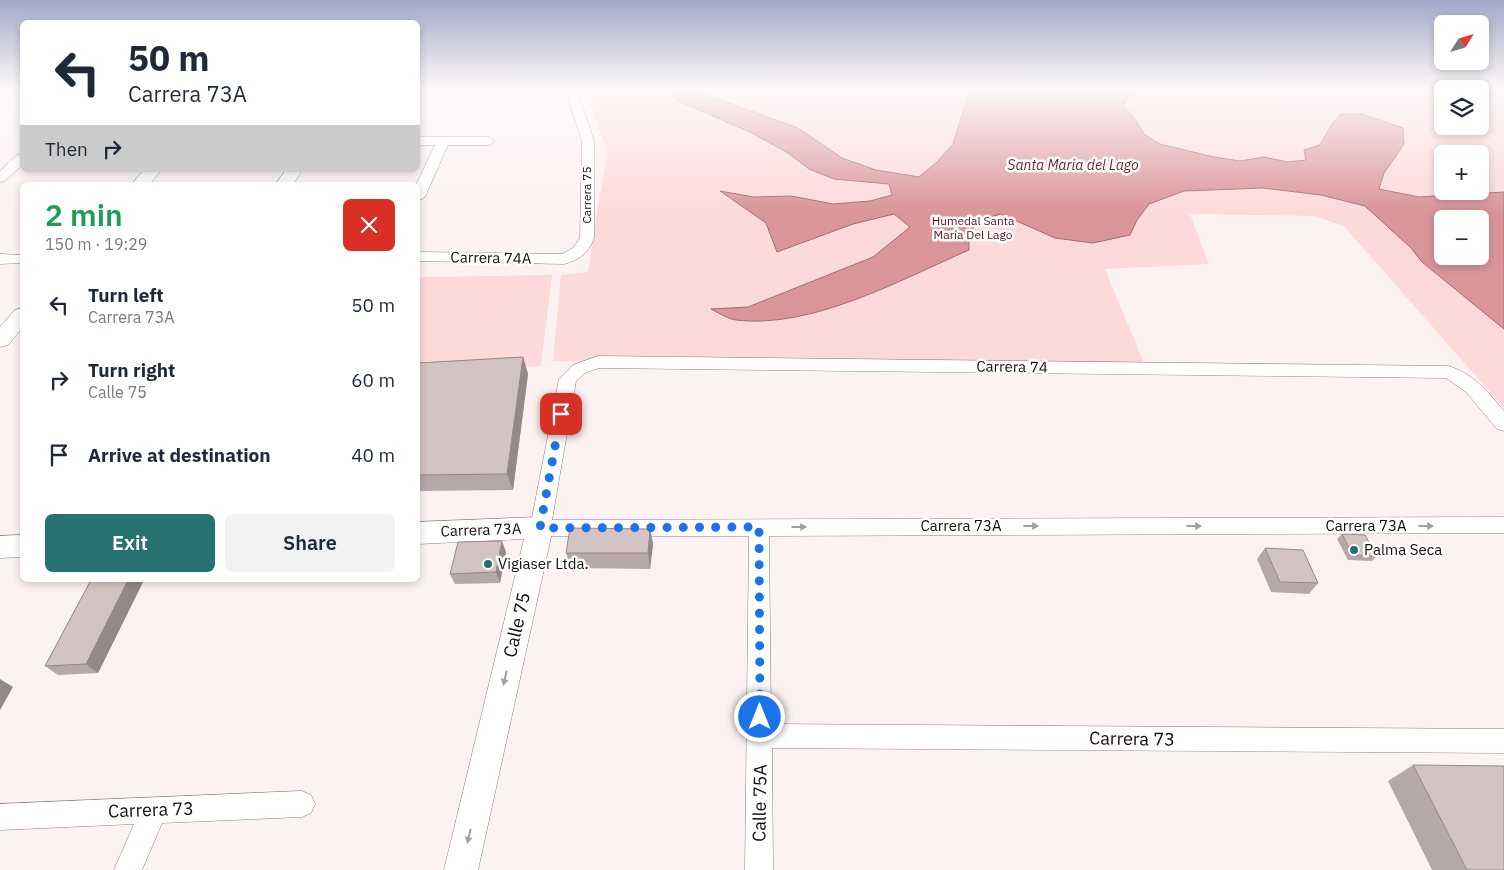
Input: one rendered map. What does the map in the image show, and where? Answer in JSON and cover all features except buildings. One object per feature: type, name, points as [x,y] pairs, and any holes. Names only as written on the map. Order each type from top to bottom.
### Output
[{"type":"street","name":"Carrera 75","points":[[564,259],[572,257],[583,248],[587,238],[588,142],[584,131]]},
{"type":"street","points":[[420,141],[489,141]]},
{"type":"street","points":[[420,193],[443,141]]},
{"type":"street","points":[[0,178],[20,160]]},
{"type":"street","points":[[143,182],[151,172]]},
{"type":"street","name":"Carrera 74A","points":[[420,258],[564,259]]},
{"type":"street","points":[[0,259],[20,259]]},
{"type":"street","points":[[0,340],[20,317]]},
{"type":"street","name":"Carrera 74","points":[[568,380],[578,369],[598,362],[1448,372],[1461,377],[1472,385],[1504,424]]},
{"type":"street","name":"Calle 75","points":[[461,870],[540,528],[568,380]]},
{"type":"street","name":"Carrera 73A","points":[[420,533],[540,528],[1504,525]]},
{"type":"street","name":"Calle 75A","points":[[759,527],[759,870]]},
{"type":"street","points":[[0,547],[20,546]]},
{"type":"street","name":"Carrera 73","points":[[760,736],[1504,741]]},
{"type":"street","name":"Carrera 73","points":[[0,816],[302,804]]},
{"type":"street","points":[[128,870],[154,810]]},
{"type":"green space","name":"Humedal Santa María Del Lago","points":[[600,131],[1434,131],[1434,135],[1489,135],[1489,131],[1504,131],[1504,408],[1344,226],[1315,216],[1190,214],[1209,264],[1105,269],[1146,368],[553,361],[561,275],[588,272],[607,150]]},
{"type":"green space","points":[[552,275],[541,366],[420,373],[420,277]]},
{"type":"water","name":"Santa Maria del Lago","points":[[747,131],[802,131],[842,158],[876,170],[919,177],[938,161],[953,144],[957,131],[1142,131],[1144,134],[1160,144],[1214,157],[1240,161],[1264,157],[1288,162],[1306,160],[1304,150],[1320,145],[1328,131],[1403,131],[1404,144],[1384,173],[1379,189],[1419,197],[1434,196],[1434,200],[1489,200],[1489,193],[1504,192],[1504,329],[1422,262],[1411,248],[1365,206],[1321,195],[1263,188],[1184,191],[1149,204],[1137,220],[1130,235],[1093,243],[1055,238],[1001,214],[977,221],[969,236],[969,250],[855,300],[795,317],[765,321],[736,320],[727,317],[711,309],[748,307],[873,257],[910,227],[894,214],[853,224],[777,252],[766,223],[720,191],[754,197],[791,196],[833,204],[870,201],[892,195],[889,184],[834,179],[809,169],[788,153]]},
{"type":"place","name":"Palma Seca","points":[[1354,550]]},
{"type":"place","name":"Vigiaser Ltda.","points":[[488,564]]},
{"type":"route","points":[[561,414],[540,528],[759,527],[760,717]]}]
